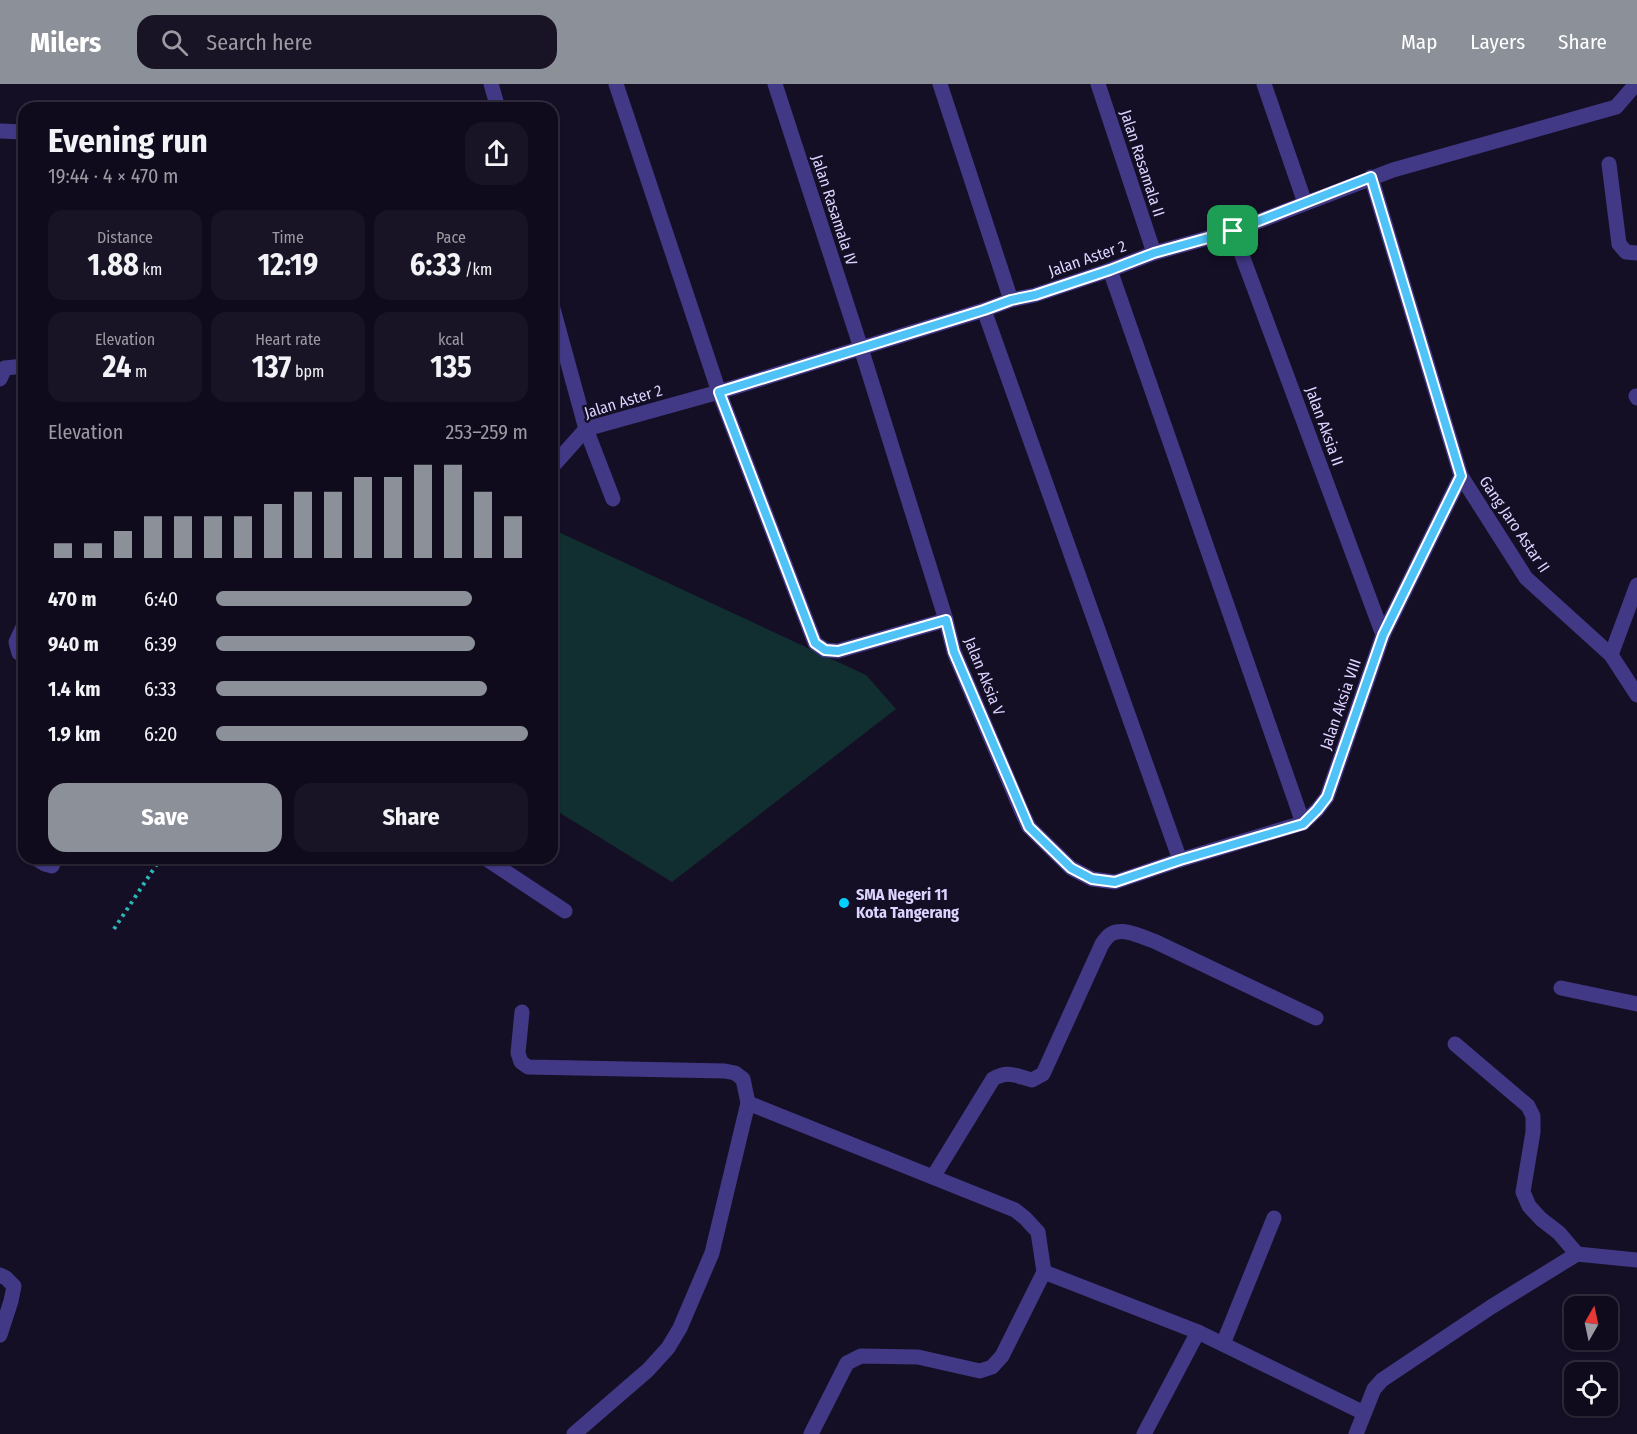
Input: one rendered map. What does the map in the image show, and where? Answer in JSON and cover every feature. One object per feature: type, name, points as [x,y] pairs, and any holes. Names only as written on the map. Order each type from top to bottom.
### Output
[{"type":"street","points":[[491,84],[496,102]]},
{"type":"street","points":[[616,84],[719,392],[815,643],[825,650],[838,651],[946,620]]},
{"type":"street","name":"Jalan Rasamala IV","points":[[775,84],[861,348]]},
{"type":"street","points":[[940,84],[1011,300]]},
{"type":"street","name":"Jalan Rasamala II","points":[[1098,84],[1154,253]]},
{"type":"street","points":[[1264,84],[1305,203]]},
{"type":"street","name":"Jalan Aster 2","points":[[558,460],[586,429],[719,392],[1011,300],[1035,295],[1154,253],[1233,231],[1371,177],[1616,107],[1636,84]]},
{"type":"street","points":[[0,131],[18,132]]},
{"type":"street","points":[[1609,164],[1619,244],[1626,252],[1637,253]]},
{"type":"street","name":"Gang Jaro Astar II","points":[[1371,177],[1461,476],[1526,578],[1611,655],[1637,695]]},
{"type":"street","name":"Jalan Aksia II","points":[[1233,231],[1383,635]]},
{"type":"street","points":[[984,310],[1180,860],[1303,824],[1110,270]]},
{"type":"street","points":[[558,327],[586,429],[613,499]]},
{"type":"street","name":"Jalan Aksia V","points":[[861,348],[954,652],[1029,827],[1071,868],[1092,879],[1115,882],[1180,860]]},
{"type":"street","points":[[2,371],[18,367]]},
{"type":"street","name":"Jalan Aksia VIII","points":[[1303,824],[1327,797],[1383,635],[1461,476]]},
{"type":"street","points":[[1611,655],[1637,585]]},
{"type":"street","points":[[1621,627],[1637,626]]},
{"type":"street","points":[[494,864],[565,911]]},
{"type":"street","points":[[933,1177],[993,1079],[1008,1073],[1032,1080],[1043,1074],[1102,944],[1111,934],[1130,933],[1154,941],[1316,1018]]},
{"type":"street","points":[[1561,988],[1637,1004]]},
{"type":"street","points":[[522,1012],[518,1053],[522,1062],[528,1067],[725,1071],[735,1073],[743,1079],[748,1103],[712,1252],[680,1328],[668,1348],[648,1370],[574,1434]]},
{"type":"street","points":[[1455,1044],[1528,1106],[1533,1116],[1533,1132],[1523,1192],[1529,1206],[1540,1219],[1559,1233],[1577,1254]]},
{"type":"street","points":[[748,1103],[1015,1209],[1038,1232],[1044,1272],[1002,1356],[992,1367],[980,1371],[918,1357],[861,1356],[847,1363],[811,1434]]},
{"type":"street","points":[[1223,1344],[1274,1218]]},
{"type":"street","points":[[1356,1434],[1374,1389],[1382,1380],[1491,1307],[1577,1254],[1637,1260]]},
{"type":"street","points":[[1044,1272],[1197,1332],[1364,1413]]},
{"type":"street","points":[[0,1275],[14,1286],[0,1335]]},
{"type":"street","points":[[1144,1434],[1197,1332]]},
{"type":"path","points":[[114,929],[157,864]]},
{"type":"green space","points":[[558,532],[866,675],[896,709],[672,882],[558,812]]},
{"type":"place","name":"SMA Negeri 11 Kota Tangerang","points":[[844,903]]},
{"type":"route","points":[[1371,177],[1461,476],[1383,635],[1327,797],[1317,810],[1303,824],[1180,860],[1115,882],[1092,879],[1071,868],[1029,827],[954,652],[946,620],[838,651],[825,650],[815,643],[719,392],[1011,300],[1035,295],[1154,253],[1233,231],[1371,177]]}]
